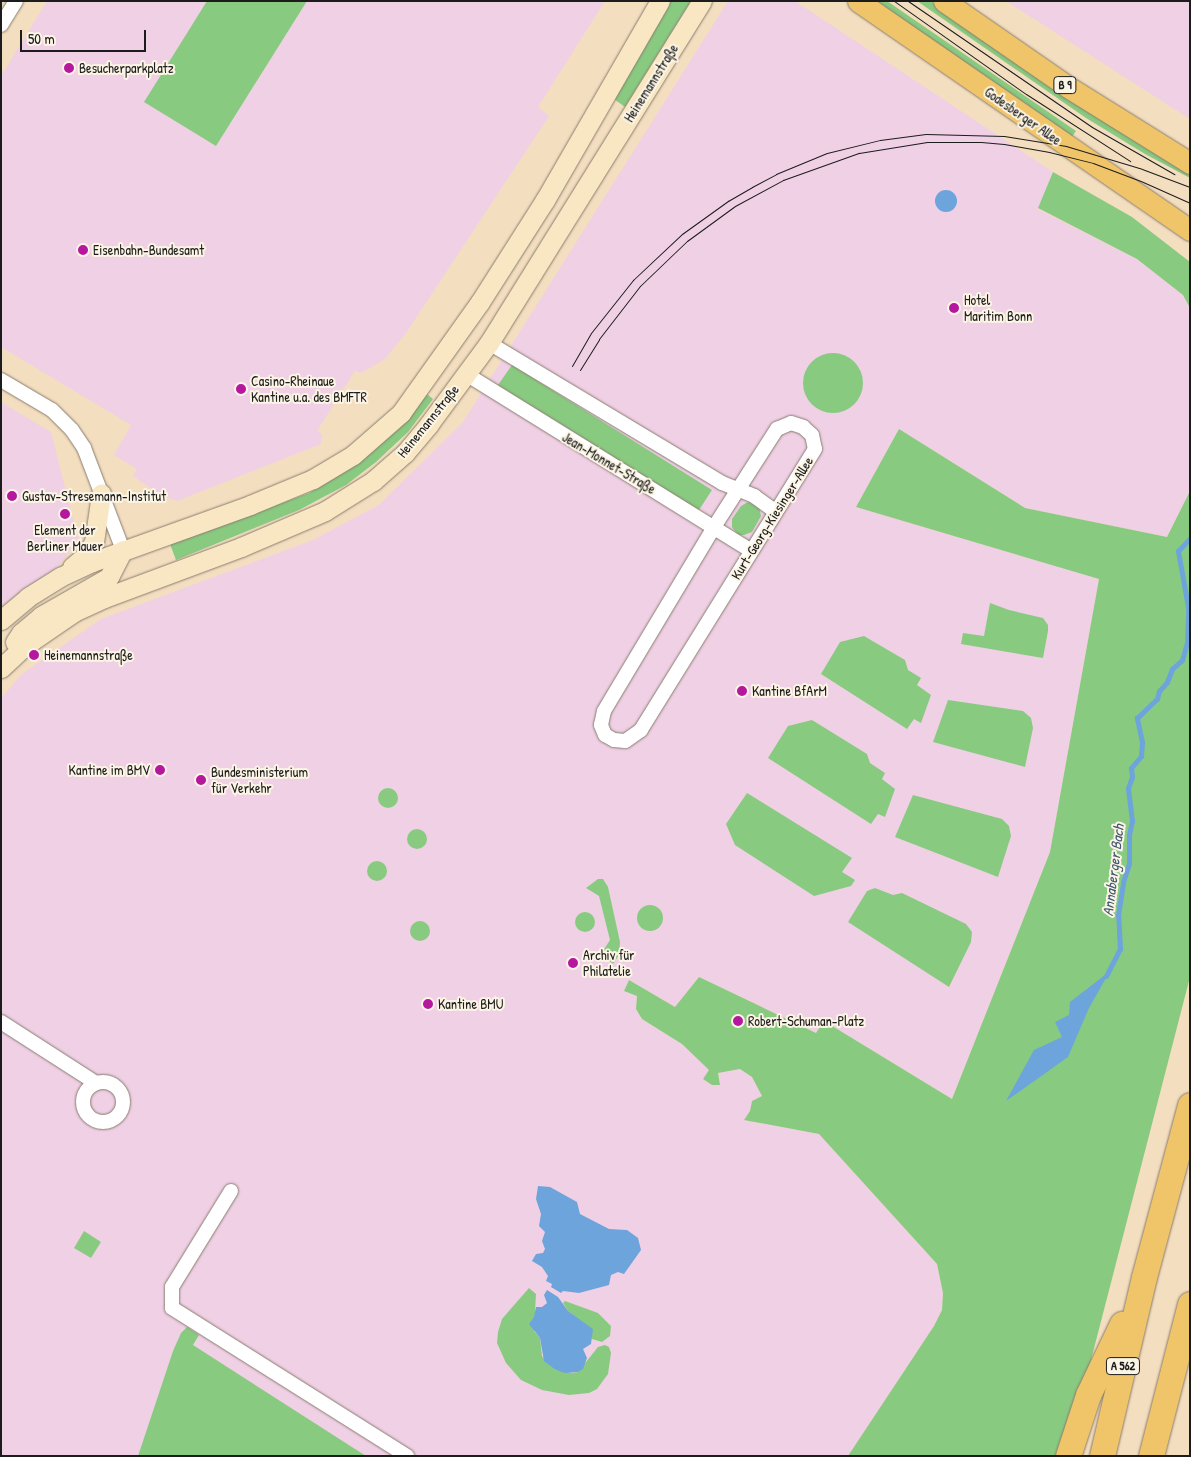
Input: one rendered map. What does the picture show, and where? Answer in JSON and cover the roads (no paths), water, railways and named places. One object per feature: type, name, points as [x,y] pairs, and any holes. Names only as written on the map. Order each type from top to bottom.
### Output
[{"type":"highway","name":"A 562","points":[[1102,1456],[1144,1277],[1190,1105]]},
{"type":"highway","points":[[1068,1456],[1088,1396],[1144,1277]]},
{"type":"highway","points":[[1151,1456],[1162,1405],[1190,1304]]},
{"type":"highway","points":[[1162,1405],[1162,1456]]},
{"type":"main road","name":"Heinemannstraße","points":[[1,620],[28,597],[60,577],[123,550],[250,505],[314,479],[353,455],[401,413],[480,302],[540,208],[660,1]]},
{"type":"main road","name":"Heinemannstraße","points":[[1,668],[26,645],[74,612],[290,526],[348,498],[373,481],[405,453],[488,343],[702,1]]},
{"type":"main road","name":"Godesberger Allee","points":[[858,1],[1190,230]]},
{"type":"main road","name":"B 9","points":[[944,1],[1068,87],[1190,162]]},
{"type":"main road","points":[[602,101],[603,109],[608,117],[618,121],[630,117]]},
{"type":"main road","points":[[459,332],[488,343]]},
{"type":"main road","points":[[442,357],[466,374]]},
{"type":"main road","points":[[60,577],[85,556],[94,542],[101,494]]},
{"type":"main road","points":[[123,550],[137,586]]},
{"type":"main road","points":[[1,662],[21,633],[41,616],[109,577],[123,550]]},
{"type":"street","points":[[1,25],[16,1]]},
{"type":"street","points":[[488,343],[722,483],[754,496],[775,512]]},
{"type":"street","name":"Jean-Monnet-Straße","points":[[466,374],[751,551]]},
{"type":"street","points":[[1,380],[52,410],[72,430],[84,448],[123,550]]},
{"type":"street","name":"Kurt-Georg-Kiesinger-Allee","points":[[791,423],[803,427],[812,435],[815,449],[775,512],[641,730],[634,737],[625,741],[614,740],[605,735],[602,725],[604,711],[714,527],[777,429],[791,423]]},
{"type":"street","points":[[1,1022],[96,1083]]},
{"type":"street","points":[[231,1191],[172,1287],[172,1308],[407,1456]]},
{"type":"water","points":[[946,190],[954,193],[957,201],[954,209],[946,212],[938,209],[935,201],[938,193]]},
{"type":"water","points":[[1110,971],[1089,1008],[1068,1057],[1006,1101],[1034,1050],[1062,1037],[1055,1022],[1069,1015],[1070,1002]]},
{"type":"water","points":[[538,1186],[550,1187],[577,1202],[580,1214],[609,1229],[627,1230],[638,1238],[641,1250],[624,1274],[618,1272],[611,1275],[609,1285],[579,1293],[563,1291],[561,1293],[551,1287],[552,1284],[546,1281],[548,1276],[542,1267],[532,1261],[536,1254],[543,1253],[545,1249],[542,1241],[545,1232],[539,1226],[541,1214],[536,1199]]},
{"type":"water","points":[[547,1290],[558,1297],[568,1311],[593,1329],[591,1344],[583,1349],[587,1358],[583,1369],[578,1372],[565,1373],[554,1369],[544,1361],[540,1338],[529,1324],[534,1317],[536,1307],[542,1307],[547,1303],[544,1295]]},
{"type":"waterway","name":"Annaberger Bach","points":[[1106,976],[1120,949],[1118,915],[1123,882],[1129,863],[1129,835],[1132,821],[1128,788],[1132,777],[1131,768],[1141,756],[1142,742],[1137,718],[1157,699],[1159,691],[1167,682],[1172,669],[1182,660],[1187,643],[1188,607],[1178,551],[1190,538]]},
{"type":"tram line","points":[[894,1],[1026,94],[1130,161]]},
{"type":"tram line","points":[[908,1],[1092,127],[1174,174]]},
{"type":"tram line","points":[[572,366],[591,333],[633,280],[682,234],[728,201],[752,187],[776,174],[827,153],[880,140],[926,134],[1004,136],[1066,146],[1142,169],[1190,187]]},
{"type":"tram line","points":[[580,370],[599,339],[640,286],[687,241],[735,206],[783,180],[859,153],[927,142],[1004,144],[1049,152],[1093,163],[1190,203]]},
{"type":"place","name":"Besucherparkplatz","points":[[69,68]]},
{"type":"place","name":"Eisenbahn-Bundesamt","points":[[83,250]]},
{"type":"place","name":"Hotel Maritim Bonn","points":[[954,308]]},
{"type":"place","name":"Casino-Rheinaue Kantine u.a. des BMFTR","points":[[241,389]]},
{"type":"place","name":"Gustav-Stresemann-Institut","points":[[12,496]]},
{"type":"place","name":"Element der Berliner Mauer","points":[[65,514]]},
{"type":"place","name":"Heinemannstraße","points":[[34,655]]},
{"type":"place","name":"Kantine BfArM","points":[[742,691]]},
{"type":"place","name":"Kantine im BMV","points":[[160,770]]},
{"type":"place","name":"Bundesministerium für Verkehr","points":[[201,780]]},
{"type":"place","name":"Archiv für Philatelie","points":[[573,963]]},
{"type":"place","name":"Kantine BMU","points":[[428,1004]]},
{"type":"place","name":"Robert-Schuman-Platz","points":[[738,1021]]}]
